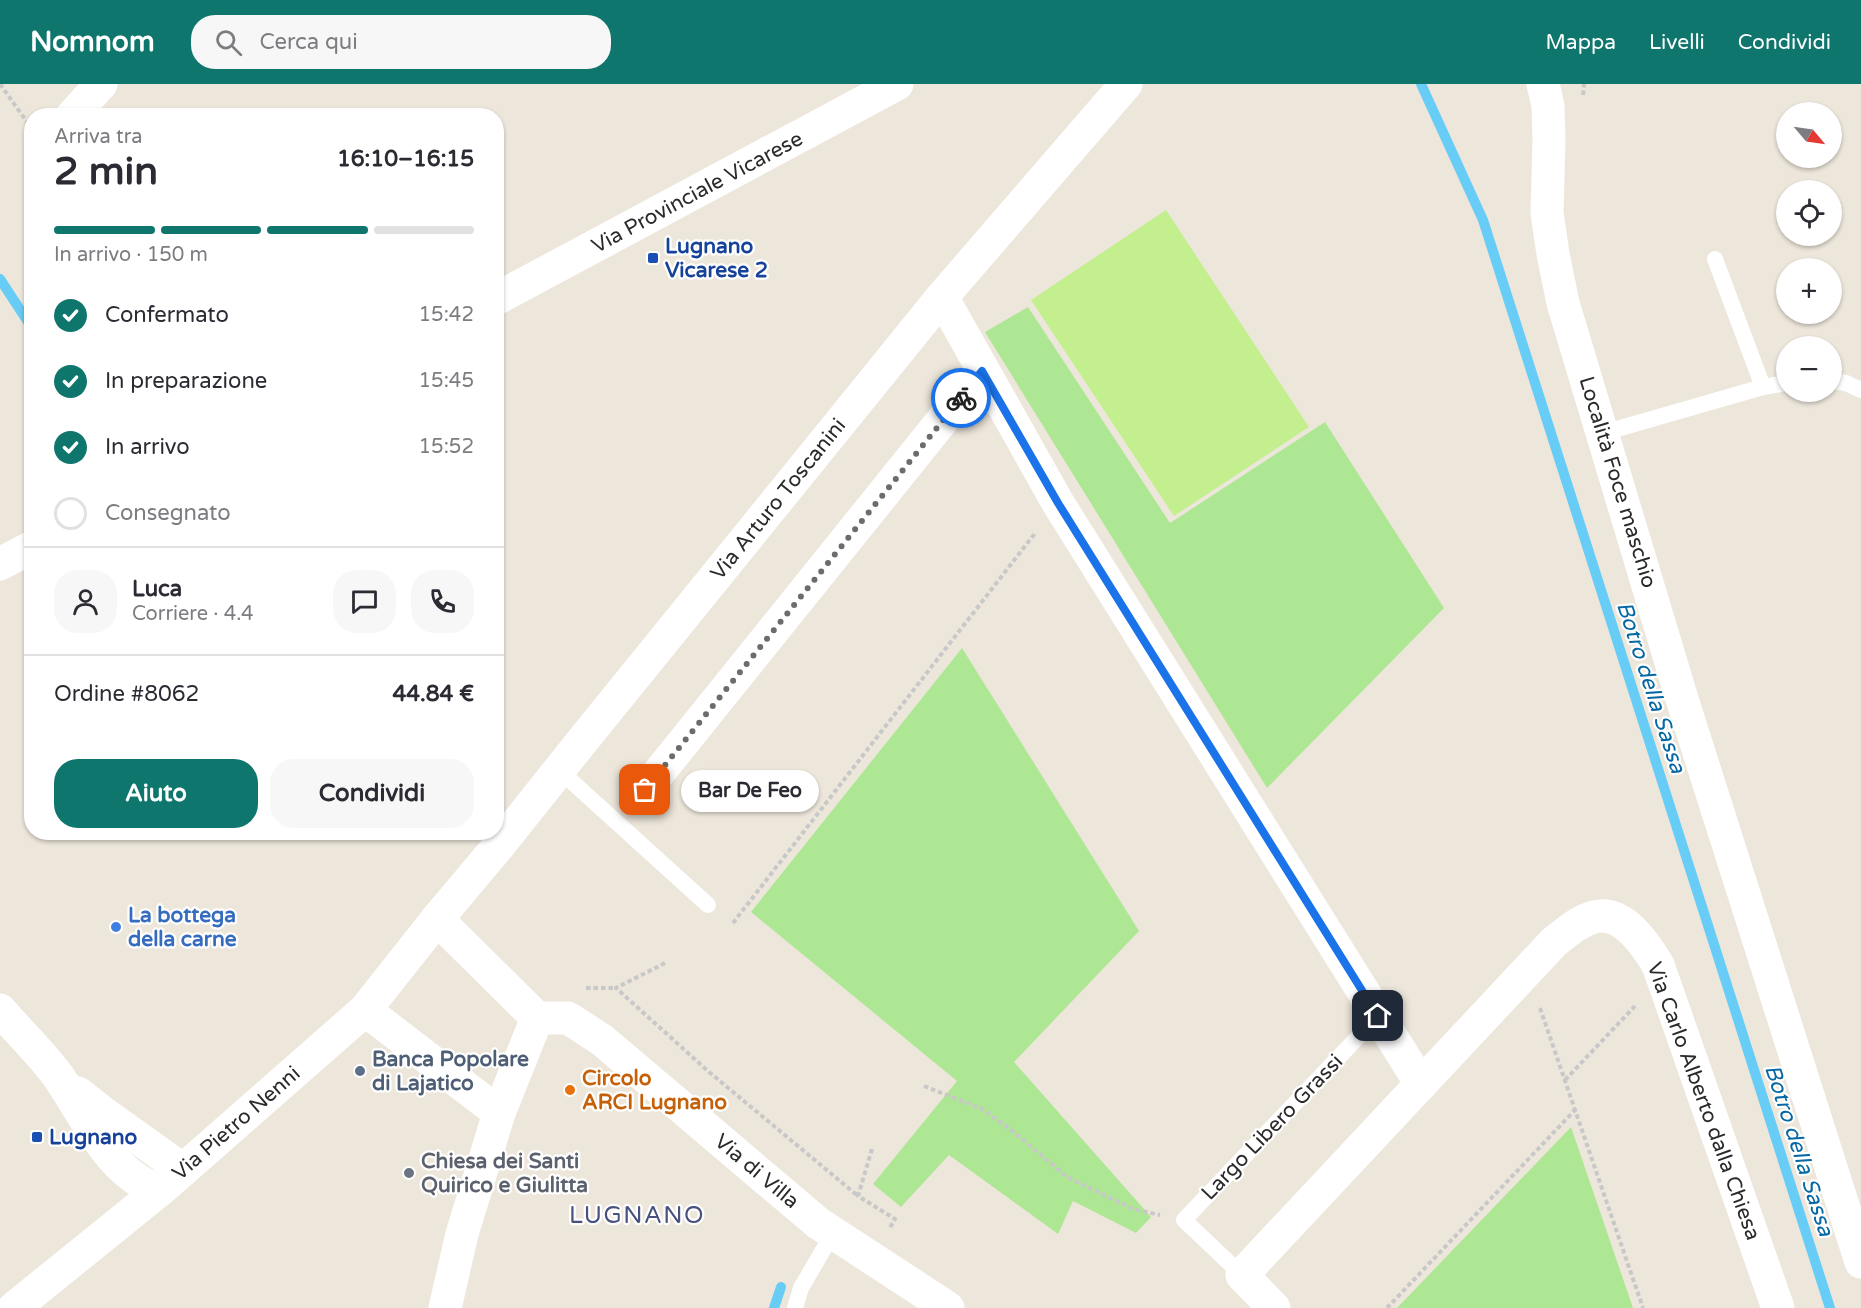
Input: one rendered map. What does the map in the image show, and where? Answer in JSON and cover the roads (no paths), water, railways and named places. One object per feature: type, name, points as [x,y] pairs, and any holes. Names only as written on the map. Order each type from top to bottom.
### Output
[{"type":"street","points":[[79,108],[101,84]]},
{"type":"street","name":"Via Provinciale Vicarese","points":[[504,295],[897,84]]},
{"type":"street","name":"Via Arturo Toscanini","points":[[504,831],[559,770],[942,297],[1126,84]]},
{"type":"street","name":"Località Foce maschio","points":[[1548,91],[1547,213],[1563,303],[1604,433],[1682,699],[1861,1262]]},
{"type":"street","points":[[942,297],[1058,503],[1421,1084],[1242,1275],[1274,1308]]},
{"type":"street","points":[[645,790],[982,371]]},
{"type":"street","points":[[0,564],[24,551]]},
{"type":"street","name":"Via Arturo Toscanini","points":[[437,919],[496,840]]},
{"type":"street","name":"Via Carlo Alberto dalla Chiesa","points":[[1421,1084],[1554,942],[1579,923],[1597,916],[1608,916],[1618,921],[1638,935],[1658,965],[1778,1308]]},
{"type":"street","points":[[437,919],[537,1018],[499,1113],[462,1234],[445,1308]]},
{"type":"street","name":"Via Pietro Nenni","points":[[14,1308],[172,1180],[365,1010],[437,919]]},
{"type":"street","points":[[365,1010],[499,1113]]},
{"type":"street","points":[[0,1011],[57,1075],[102,1112],[172,1180],[149,1187],[128,1173],[101,1144],[57,1075]]},
{"type":"street","name":"Via di Villa","points":[[537,1018],[568,1018],[602,1040],[818,1223],[948,1308]]},
{"type":"street","points":[[101,1144],[112,1180],[113,1192],[106,1235]]},
{"type":"lane","points":[[1715,259],[1763,387]]},
{"type":"lane","points":[[1842,382],[1861,390]]},
{"type":"lane","points":[[1604,433],[1776,385]]},
{"type":"lane","points":[[559,770],[708,905]]},
{"type":"lane","name":"Largo Libero Grassi","points":[[1242,1275],[1184,1220],[1378,1016]]},
{"type":"lane","points":[[795,1308],[801,1288],[833,1233]]},
{"type":"waterway","name":"Botro della Sassa","points":[[1421,84],[1483,220],[1830,1308]]},
{"type":"waterway","points":[[0,279],[24,316]]},
{"type":"waterway","points":[[774,1308],[781,1287]]},
{"type":"place","name":"Lugnano Vicarese 2","points":[[653,258]]},
{"type":"place","name":"Bar De Feo","points":[[645,790]]},
{"type":"place","name":"La bottega della carne","points":[[116,927]]},
{"type":"place","name":"Banca Popolare di Lajatico","points":[[360,1071]]},
{"type":"place","name":"Circolo ARCI Lugnano","points":[[570,1090]]},
{"type":"place","name":"Lugnano","points":[[37,1137]]},
{"type":"place","name":"Chiesa dei Santi Quirico e Giulitta","points":[[409,1173]]},
{"type":"district","name":"LUGNANO","points":[[637,1215]]}]
